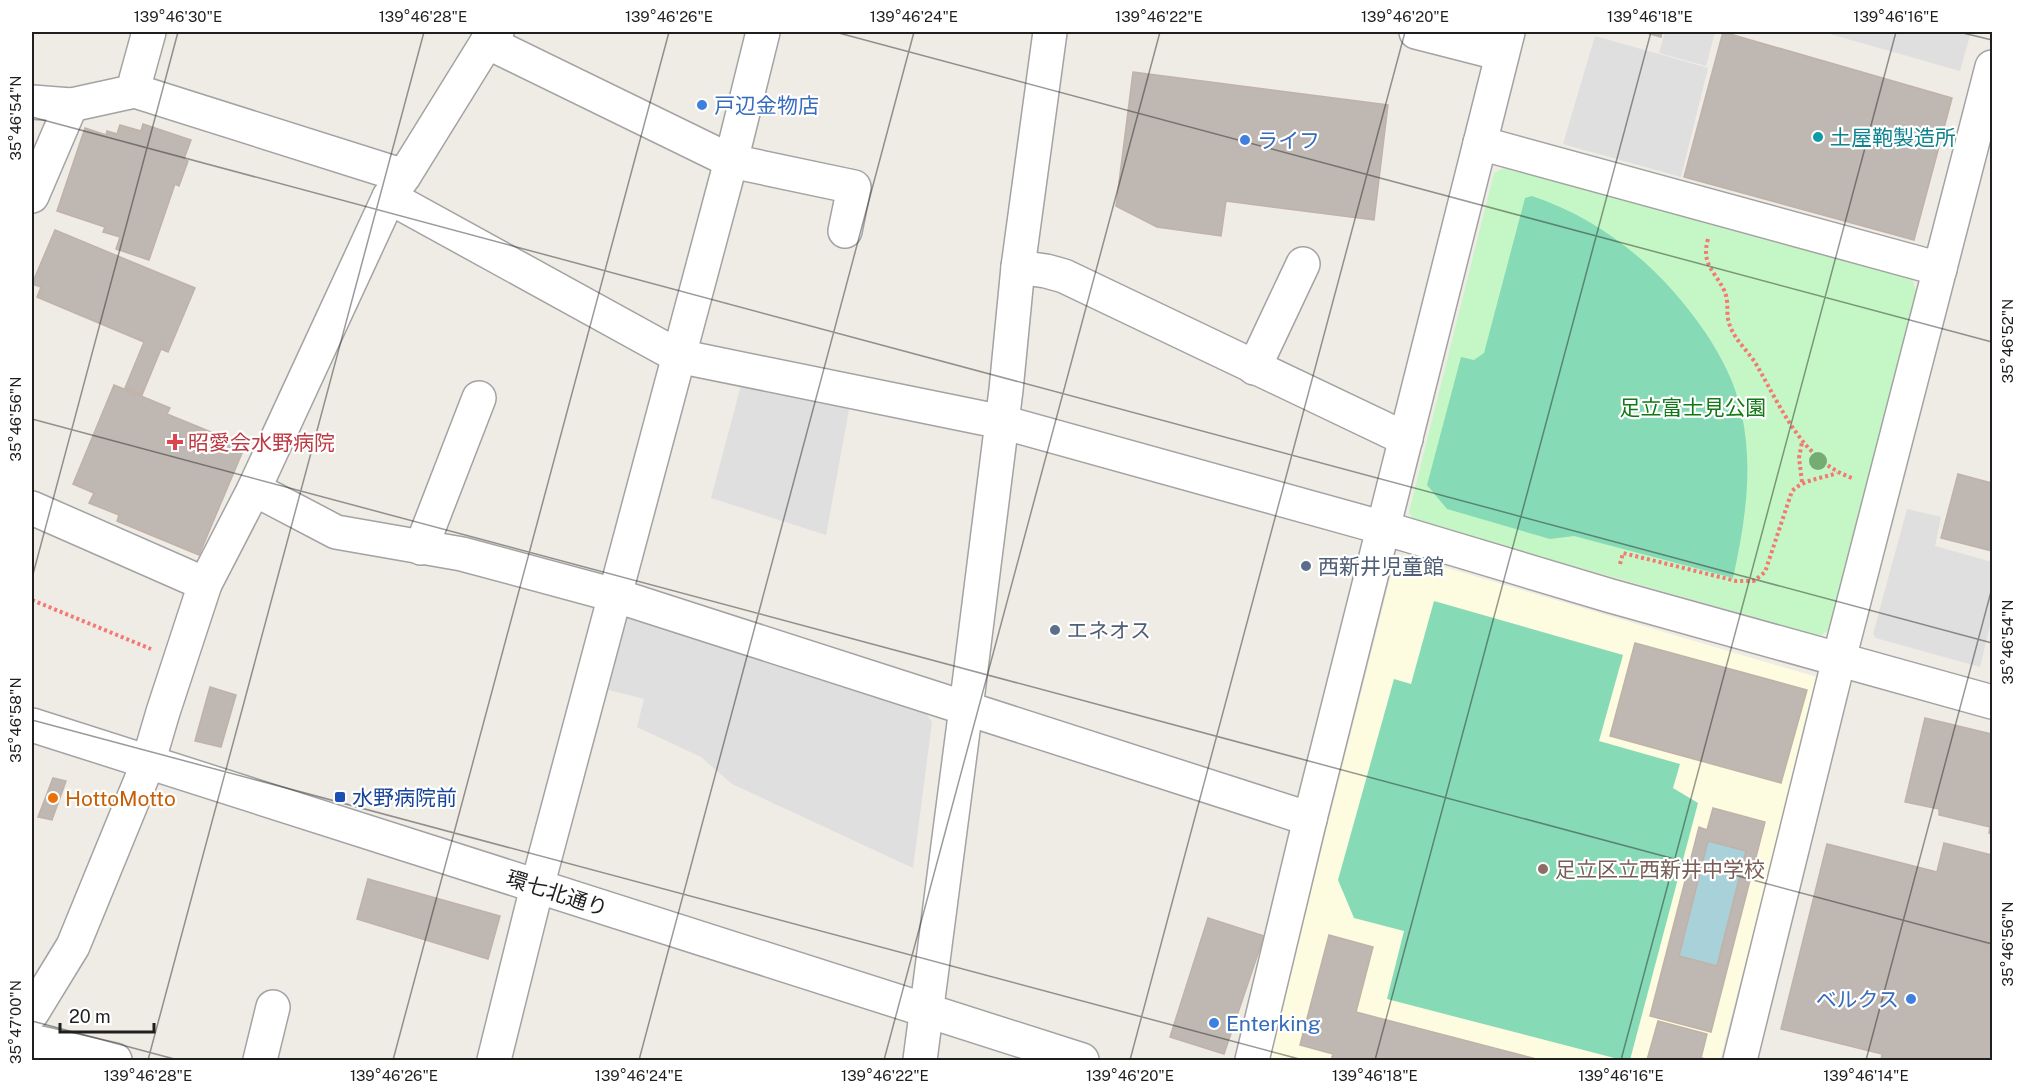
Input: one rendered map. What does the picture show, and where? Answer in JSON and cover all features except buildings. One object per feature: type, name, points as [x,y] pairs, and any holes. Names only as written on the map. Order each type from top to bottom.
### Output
[{"type":"street","points":[[135,91],[149,32]]},
{"type":"street","points":[[494,1060],[537,887],[731,161],[762,32]]},
{"type":"street","points":[[920,1060],[1002,422],[1018,267],[1050,32]]},
{"type":"street","points":[[1252,1060],[1310,819],[1505,43],[1416,32]]},
{"type":"street","points":[[32,1013],[73,946],[148,763],[205,584],[254,489],[397,187],[492,37],[731,161],[854,187],[845,231]]},
{"type":"street","points":[[1740,1060],[1839,659],[1992,67]]},
{"type":"street","points":[[32,102],[71,105],[135,91],[397,187],[678,356],[1002,422],[1384,528],[1611,596],[1992,702]]},
{"type":"street","points":[[32,196],[71,105]]},
{"type":"street","points":[[1480,143],[1940,269]]},
{"type":"street","points":[[1254,368],[1303,264]]},
{"type":"street","points":[[1018,267],[1064,276],[1406,439]]},
{"type":"street","points":[[421,548],[479,398]]},
{"type":"street","points":[[254,489],[336,532],[462,554],[614,595],[1310,819]]},
{"type":"street","points":[[32,508],[205,584]]},
{"type":"street","name":"環七北通り","points":[[32,725],[1082,1060]]},
{"type":"street","points":[[260,1060],[273,1007]]},
{"type":"street","points":[[32,1041],[115,1060]]},
{"type":"path","points":[[1709,235],[1706,261],[1723,288],[1729,304],[1728,323],[1754,361],[1790,426],[1802,442],[1838,473],[1857,480]]},
{"type":"path","points":[[1802,442],[1799,458],[1802,482]]},
{"type":"path","points":[[1618,572],[1623,553],[1736,581],[1754,581],[1765,572],[1792,491],[1802,482],[1818,480],[1838,473]]},
{"type":"path","points":[[32,600],[179,661]]},
{"type":"shaded area","points":[[1665,32],[1715,32],[1706,66],[1659,53]]},
{"type":"shaded area","points":[[1823,32],[1971,32],[1960,71]]},
{"type":"shaded area","points":[[1595,36],[1708,68],[1681,177],[1563,144]]},
{"type":"shaded area","points":[[743,378],[851,399],[826,535],[711,498]]},
{"type":"shaded area","points":[[1907,509],[1941,517],[1935,546],[1992,562],[1992,617],[1980,667],[1876,638],[1873,634]]},
{"type":"shaded area","name":"足立区立西新井中学校","points":[[1410,557],[1820,678],[1720,1060],[1268,1060],[1394,563]]},
{"type":"shaded area","points":[[632,614],[921,706],[932,722],[913,868],[732,784],[701,757],[637,727],[644,699],[601,688],[621,619]]},
{"type":"green space","name":"足立富士見公園","points":[[1512,164],[1911,275],[1916,291],[1833,627],[1820,636],[1413,520],[1409,512],[1494,173]]},
{"type":"green space","points":[[1532,196],[1584,219],[1607,233],[1651,268],[1688,309],[1722,360],[1738,400],[1747,453],[1744,516],[1733,578],[1574,536],[1550,539],[1447,509],[1427,485],[1461,357],[1474,360],[1484,353],[1525,198]]},
{"type":"green space","points":[[1434,601],[1623,655],[1599,741],[1680,764],[1673,788],[1698,803],[1630,1060],[1622,1060],[1387,999],[1404,931],[1354,918],[1338,880],[1394,679],[1411,684]]},
{"type":"water","points":[[1708,841],[1746,851],[1717,966],[1679,956]]},
{"type":"place","name":"戸辺金物店","points":[[702,105]]},
{"type":"place","name":"土屋鞄製造所","points":[[1818,137]]},
{"type":"place","name":"ライフ","points":[[1245,140]]},
{"type":"place","name":"昭愛会水野病院","points":[[175,442]]},
{"type":"place","name":"西新井児童館","points":[[1306,566]]},
{"type":"place","name":"エネオス","points":[[1055,630]]},
{"type":"place","name":"水野病院前","points":[[340,797]]},
{"type":"place","name":"HottoMotto","points":[[53,798]]},
{"type":"place","name":"足立区立西新井中学校","points":[[1543,869]]},
{"type":"place","name":"ベルクス","points":[[1911,999]]},
{"type":"place","name":"Enterking","points":[[1214,1023]]}]
